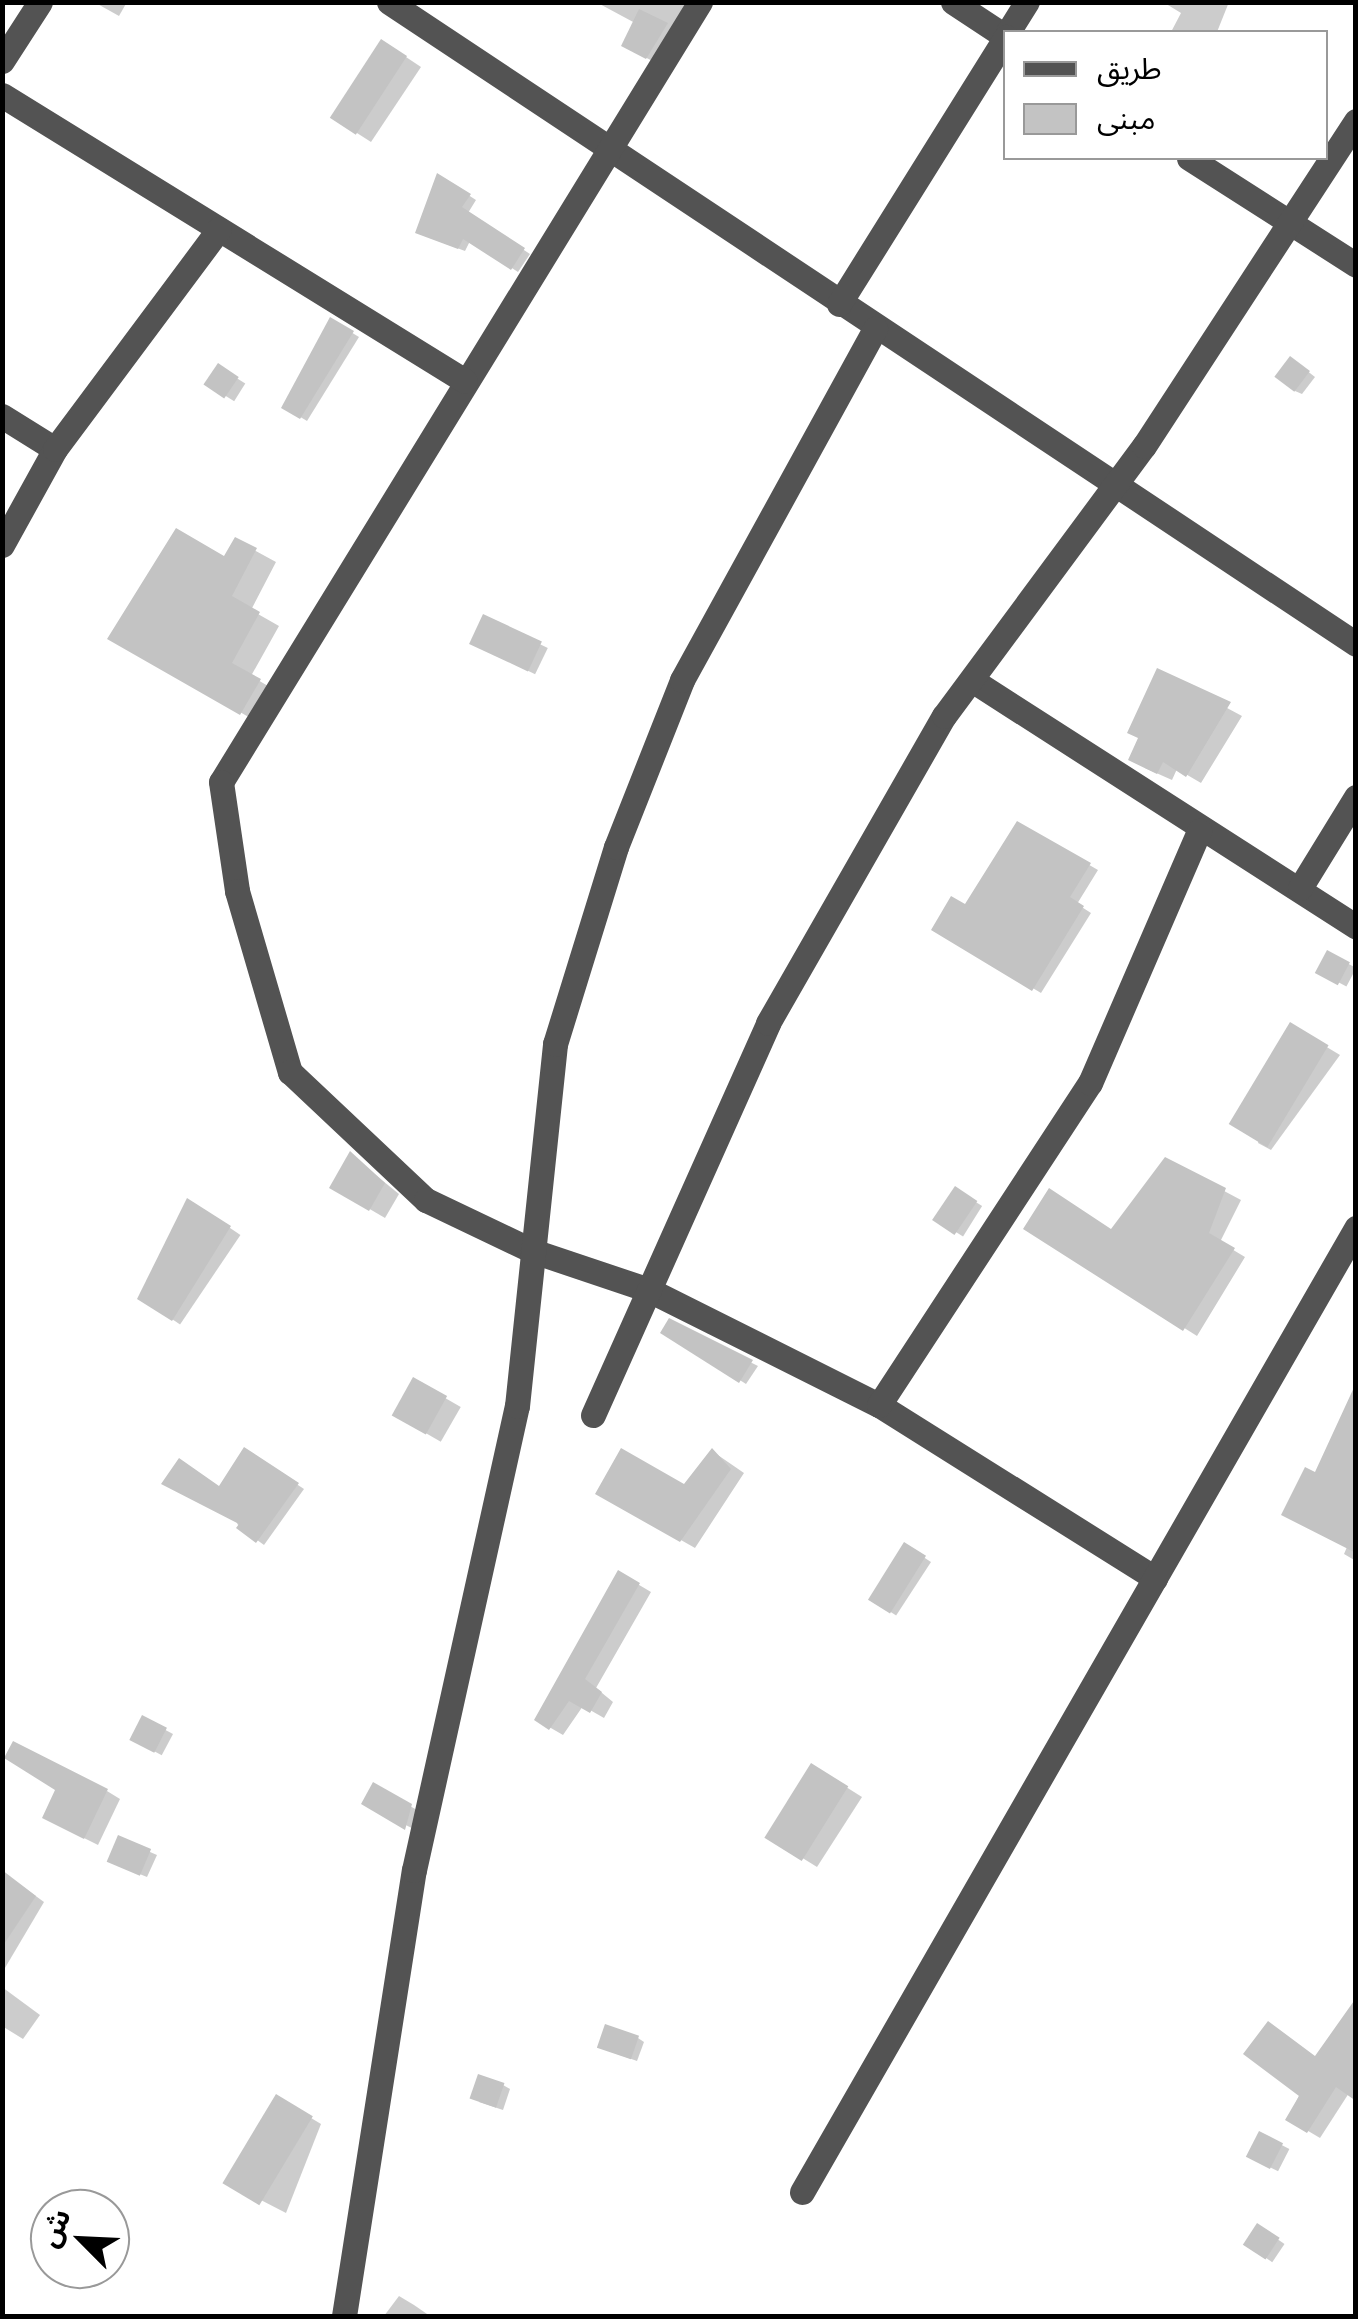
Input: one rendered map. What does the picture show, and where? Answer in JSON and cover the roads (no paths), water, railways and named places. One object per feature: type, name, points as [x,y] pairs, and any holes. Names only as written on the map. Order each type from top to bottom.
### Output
[{"type":"street","points":[[2,61],[40,2]]},
{"type":"street","points":[[388,2],[1113,488],[1356,644]]},
{"type":"street","points":[[700,2],[606,149],[221,782],[237,891],[290,1072],[426,1200],[533,1251],[649,1290],[879,1405],[1155,1578]]},
{"type":"street","points":[[953,2],[1003,34]]},
{"type":"street","points":[[1010,30],[1027,2]]},
{"type":"street","points":[[839,304],[1003,41]]},
{"type":"street","points":[[2,95],[465,381]]},
{"type":"street","points":[[594,1416],[768,1023],[944,716],[975,682],[1113,488],[1356,121]]},
{"type":"street","points":[[1191,160],[1356,265]]},
{"type":"street","points":[[2,546],[55,449],[219,229]]},
{"type":"street","points":[[344,2316],[414,1870],[517,1406],[555,1044],[616,847],[682,680],[875,329]]},
{"type":"street","points":[[2,416],[55,449]]},
{"type":"street","points":[[975,682],[1199,832],[1300,888],[1356,927]]},
{"type":"street","points":[[1300,888],[1356,797]]},
{"type":"street","points":[[879,1405],[1090,1083],[1199,832]]},
{"type":"street","points":[[802,2192],[1356,1228]]}]
